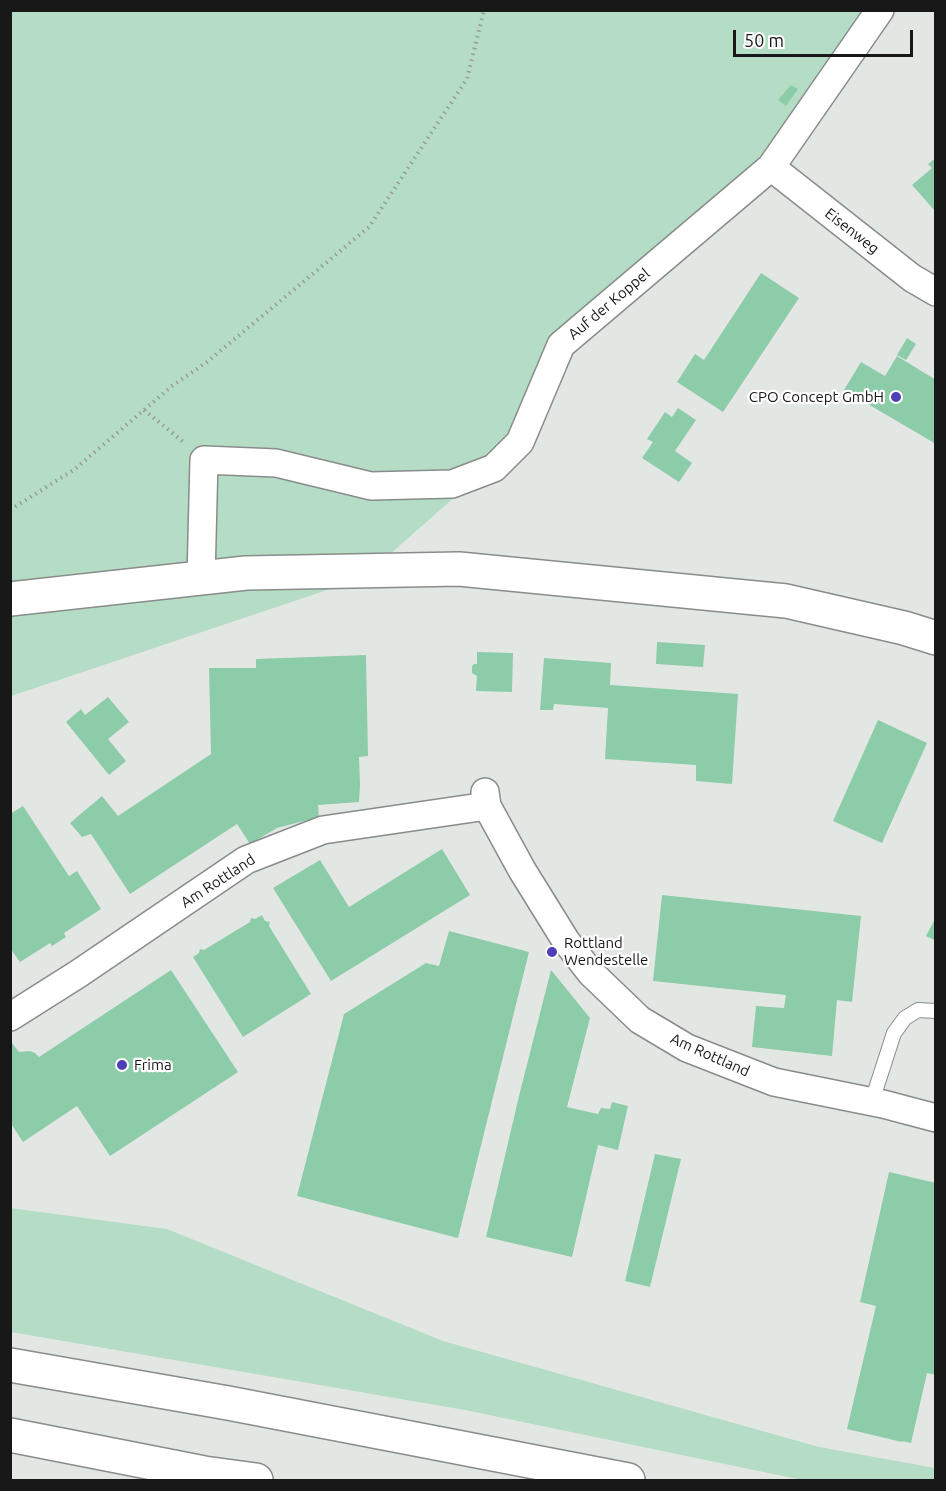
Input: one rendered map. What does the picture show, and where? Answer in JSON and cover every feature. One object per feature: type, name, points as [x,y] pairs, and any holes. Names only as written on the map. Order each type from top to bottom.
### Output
[{"type":"main road","points":[[10,599],[246,573],[459,569],[786,601],[904,628],[936,638]]},
{"type":"main road","points":[[10,1365],[228,1403],[628,1480]]},
{"type":"main road","points":[[10,1435],[256,1480]]},
{"type":"street","name":"Auf der Koppel","points":[[204,459],[276,463],[371,486],[452,484],[494,468],[520,442],[561,345],[771,167],[880,10]]},
{"type":"street","name":"Eisenweg","points":[[771,167],[912,278],[936,291]]},
{"type":"street","points":[[201,578],[204,459]]},
{"type":"street","name":"Am Rottland","points":[[10,1017],[78,974],[246,860],[322,830],[486,799],[522,870],[566,941],[591,973],[640,1020],[687,1048],[774,1082],[872,1101],[936,1118]]},
{"type":"lane","points":[[872,1101],[894,1032],[905,1018],[918,1010],[936,1011]]},
{"type":"path","points":[[10,510],[75,469],[172,386],[207,363],[369,227],[467,79],[484,10]]},
{"type":"path","points":[[144,410],[204,459]]},
{"type":"green space","points":[[10,11],[862,11],[767,150],[556,344],[520,449],[457,495],[363,578],[11,696]]},
{"type":"green space","points":[[10,1208],[167,1229],[443,1341],[819,1447],[935,1468],[935,1480],[802,1480],[465,1410],[11,1332]]},
{"type":"building","points":[[791,85],[798,89],[786,106],[778,100]]},
{"type":"building","points":[[936,158],[936,212],[912,185],[932,168],[928,164]]},
{"type":"building","points":[[761,273],[799,298],[723,412],[677,382],[695,354],[704,360]]},
{"type":"building","points":[[907,338],[916,344],[906,360],[897,355]]},
{"type":"building","name":"CPO Concept GmbH","points":[[897,356],[936,380],[936,444],[844,390],[861,362],[885,376]]},
{"type":"building","points":[[678,408],[696,420],[675,451],[692,463],[679,482],[642,458],[653,442],[647,439],[665,412],[672,417]]},
{"type":"building","points":[[657,642],[705,645],[703,667],[656,664]]},
{"type":"building","points":[[477,652],[513,653],[512,692],[476,691],[477,676],[472,673],[472,666],[477,664]]},
{"type":"building","points":[[366,655],[368,756],[359,757],[359,802],[318,805],[319,817],[277,828],[250,844],[237,824],[130,894],[91,834],[82,837],[70,823],[102,796],[118,816],[211,754],[209,668],[256,668],[256,659]]},
{"type":"building","points":[[544,658],[611,663],[610,685],[738,694],[732,784],[696,781],[696,765],[605,759],[608,708],[554,704],[553,710],[540,710]]},
{"type":"building","points":[[108,697],[129,722],[108,739],[126,761],[109,775],[66,722],[81,709],[85,715]]},
{"type":"building","points":[[878,720],[927,743],[882,843],[833,821]]},
{"type":"building","points":[[23,806],[69,876],[77,871],[101,909],[64,933],[66,937],[52,946],[50,943],[20,962],[10,948],[10,814]]},
{"type":"building","points":[[442,849],[470,895],[331,981],[273,888],[320,860],[349,907]]},
{"type":"building","points":[[662,895],[861,916],[852,1002],[837,1000],[832,1056],[752,1047],[756,1006],[784,1008],[786,995],[653,981]]},
{"type":"building","points":[[262,915],[265,921],[270,922],[269,926],[311,994],[243,1037],[193,957],[199,953],[200,949],[204,950],[250,922],[251,918],[255,919]]},
{"type":"building","points":[[936,917],[936,941],[926,936]]},
{"type":"building","points":[[449,931],[529,952],[458,1238],[297,1196],[344,1014],[426,963],[439,966]]},
{"type":"building","name":"Frima","points":[[171,970],[238,1072],[110,1156],[77,1106],[23,1142],[10,1122],[10,1044],[12,1043],[19,1052],[30,1051],[39,1057]]},
{"type":"building","points":[[551,970],[590,1018],[567,1107],[598,1114],[601,1108],[610,1109],[612,1102],[628,1106],[618,1150],[598,1145],[572,1257],[486,1237]]},
{"type":"building","points":[[655,1154],[681,1159],[650,1287],[625,1281]]},
{"type":"building","points":[[889,1172],[936,1183],[936,1375],[927,1373],[911,1443],[847,1429],[876,1306],[860,1302]]},
{"type":"place","name":"CPO Concept GmbH","points":[[896,397]]},
{"type":"place","name":"Rottland Wendestelle","points":[[552,952]]},
{"type":"place","name":"Frima","points":[[122,1065]]}]
